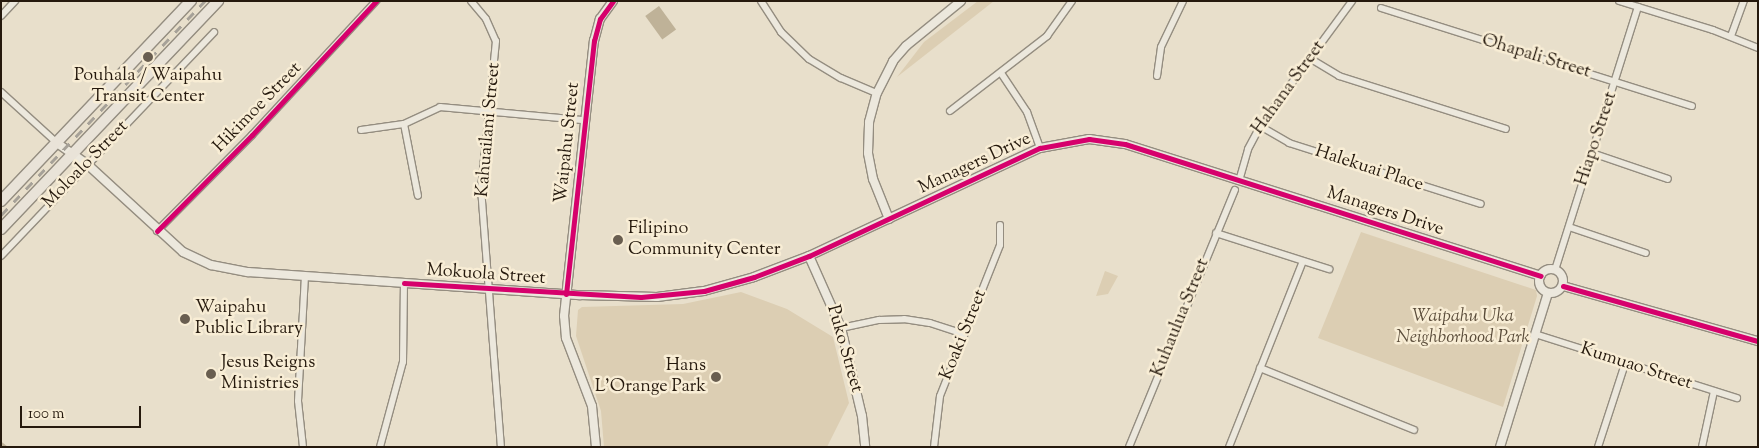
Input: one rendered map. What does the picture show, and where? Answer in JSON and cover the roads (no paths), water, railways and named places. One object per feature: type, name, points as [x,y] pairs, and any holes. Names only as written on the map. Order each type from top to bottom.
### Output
[{"type":"main road","points":[[1,201],[191,1]]},
{"type":"main road","points":[[1,229],[72,152],[218,1]]},
{"type":"street","points":[[1,16],[15,1]]},
{"type":"street","name":"Hikimoe Street","points":[[157,231],[259,128],[376,1]]},
{"type":"street","name":"Kahuailani Street","points":[[471,1],[486,19],[496,41],[481,188],[501,447]]},
{"type":"street","name":"Waipahu Street","points":[[596,447],[592,406],[566,338],[566,294],[584,120],[596,29],[613,1]]},
{"type":"street","points":[[760,1],[782,32],[809,59],[841,78],[877,93]]},
{"type":"street","points":[[889,219],[872,179],[868,153],[869,122],[877,93],[893,61],[906,46],[961,1]]},
{"type":"street","points":[[950,112],[1047,36],[1072,1]]},
{"type":"street","points":[[1157,76],[1161,47],[1182,1]]},
{"type":"street","name":"Hahana Street","points":[[1239,181],[1248,149],[1260,126],[1352,1]]},
{"type":"street","points":[[1619,1],[1730,36],[1758,48]]},
{"type":"street","points":[[1730,36],[1744,1]]},
{"type":"street","name":"Hiapo Street","points":[[1555,270],[1638,7]]},
{"type":"street","name":"Ohapali Street","points":[[1380,8],[1692,106]]},
{"type":"street","name":"Moloalo Street","points":[[1,256],[214,32]]},
{"type":"street","points":[[1310,59],[1339,76],[1506,129]]},
{"type":"street","points":[[1001,73],[1027,112],[1040,148]]},
{"type":"street","points":[[1,92],[57,142]]},
{"type":"street","points":[[361,130],[404,124],[440,107],[584,120]]},
{"type":"street","points":[[404,124],[418,196]]},
{"type":"street","name":"Halekuai Place","points":[[1260,126],[1289,143],[1481,204]]},
{"type":"street","name":"Managers Drive","points":[[566,294],[657,297],[704,291],[754,277],[809,256],[1040,148],[1073,140],[1106,141],[1541,276]]},
{"type":"street","name":"Mokuola Street","points":[[57,142],[87,164],[157,231],[183,252],[211,265],[248,272],[566,294]]},
{"type":"street","points":[[1592,153],[1668,179]]},
{"type":"street","name":"Kuhaulua Street","points":[[1130,447],[1235,190]]},
{"type":"street","name":"Koaki Street","points":[[934,447],[940,396],[1000,245],[1000,225]]},
{"type":"street","points":[[1568,227],[1646,252]]},
{"type":"street","points":[[1216,233],[1329,269]]},
{"type":"street","name":"Puko Street","points":[[809,256],[841,328],[862,416],[865,447]]},
{"type":"street","points":[[1229,447],[1303,261]]},
{"type":"street","points":[[1555,270],[1561,275],[1563,286],[1555,293],[1548,293],[1540,286],[1541,276],[1545,271],[1555,270]]},
{"type":"street","points":[[304,447],[298,401],[305,276]]},
{"type":"street","points":[[380,447],[403,362],[404,283]]},
{"type":"street","points":[[1563,286],[1758,341]]},
{"type":"street","points":[[1500,447],[1548,293]]},
{"type":"street","points":[[841,328],[879,320],[904,319],[930,323],[964,334]]},
{"type":"street","name":"Kumuao Street","points":[[1535,334],[1736,398]]},
{"type":"street","points":[[1598,447],[1625,364]]},
{"type":"street","points":[[1260,368],[1414,430]]},
{"type":"street","points":[[1702,447],[1714,391]]},
{"type":"waterway","points":[[1,443],[6,447]]},
{"type":"railway","points":[[1,215],[205,1]]},
{"type":"place","name":"Pouhala / Waipahu Transit Center","points":[[148,57]]},
{"type":"place","name":"Filipino Community Center","points":[[618,240]]},
{"type":"place","name":"Waipahu Public Library","points":[[185,319]]},
{"type":"place","name":"Jesus Reigns Ministries","points":[[211,374]]},
{"type":"place","name":"Hans L'Orange Park","points":[[716,377]]},
{"type":"park label","name":"Waipahu Uka Neighborhood Park","points":[[1463,328]]}]
